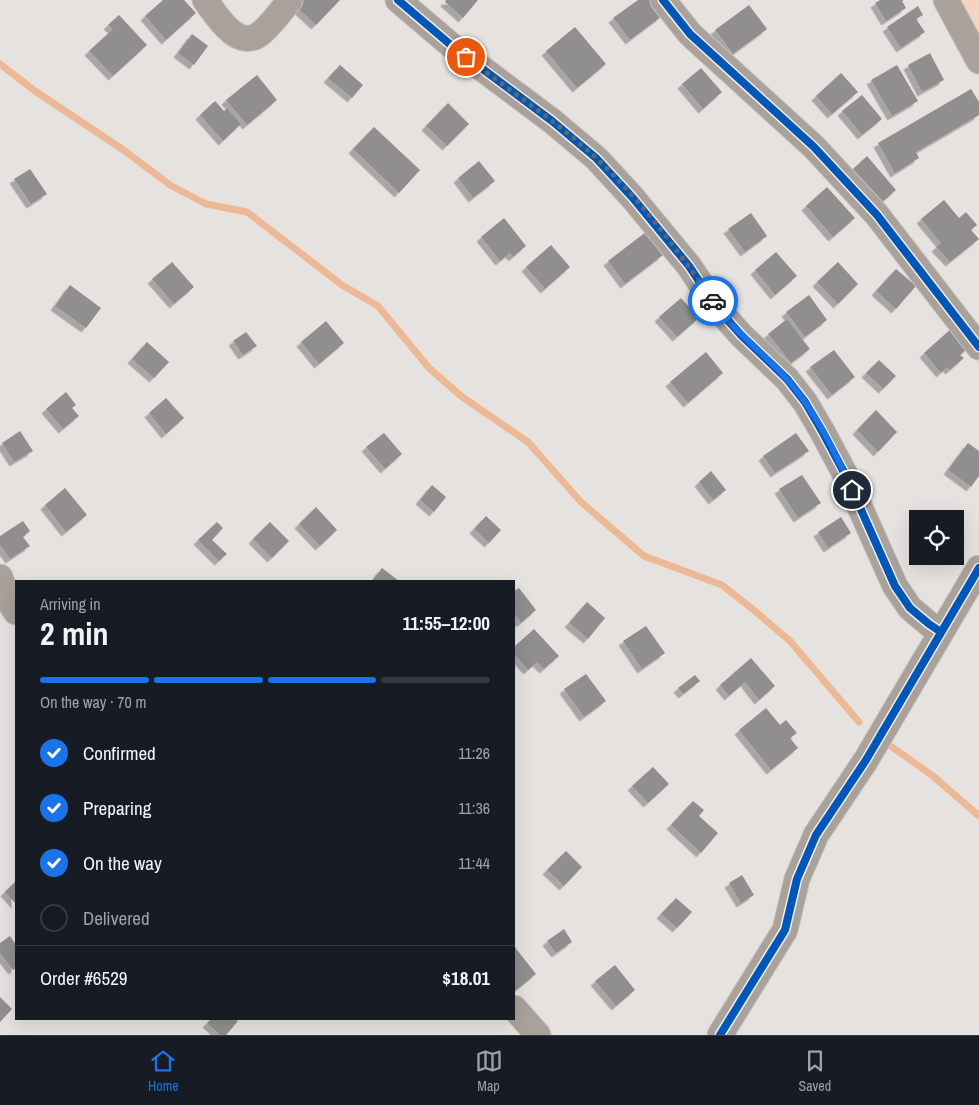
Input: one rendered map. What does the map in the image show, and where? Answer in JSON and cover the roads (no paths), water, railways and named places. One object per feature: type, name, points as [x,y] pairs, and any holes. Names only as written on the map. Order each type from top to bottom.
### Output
[{"type":"street","points":[[205,0],[225,25],[238,37],[250,39],[261,33],[290,0]]},
{"type":"street","points":[[398,0],[459,52],[552,121],[596,158],[632,197],[683,259],[717,308],[787,379],[806,402],[846,476],[895,586],[910,608],[941,632]]},
{"type":"street","points":[[663,0],[690,34],[814,147],[877,215],[979,347]]},
{"type":"street","points":[[946,0],[979,61]]},
{"type":"street","points":[[720,1035],[785,930],[797,879],[816,835],[866,760],[979,568]]},
{"type":"street","points":[[0,578],[15,610]]},
{"type":"street","points":[[515,1009],[538,1035]]},
{"type":"waterway","points":[[0,64],[35,91],[125,151],[170,185],[206,204],[247,212],[342,285],[378,306],[429,368],[461,396],[528,442],[581,502],[644,556],[722,585],[790,641],[859,722]]},
{"type":"waterway","points":[[892,747],[933,776],[979,816]]}]
